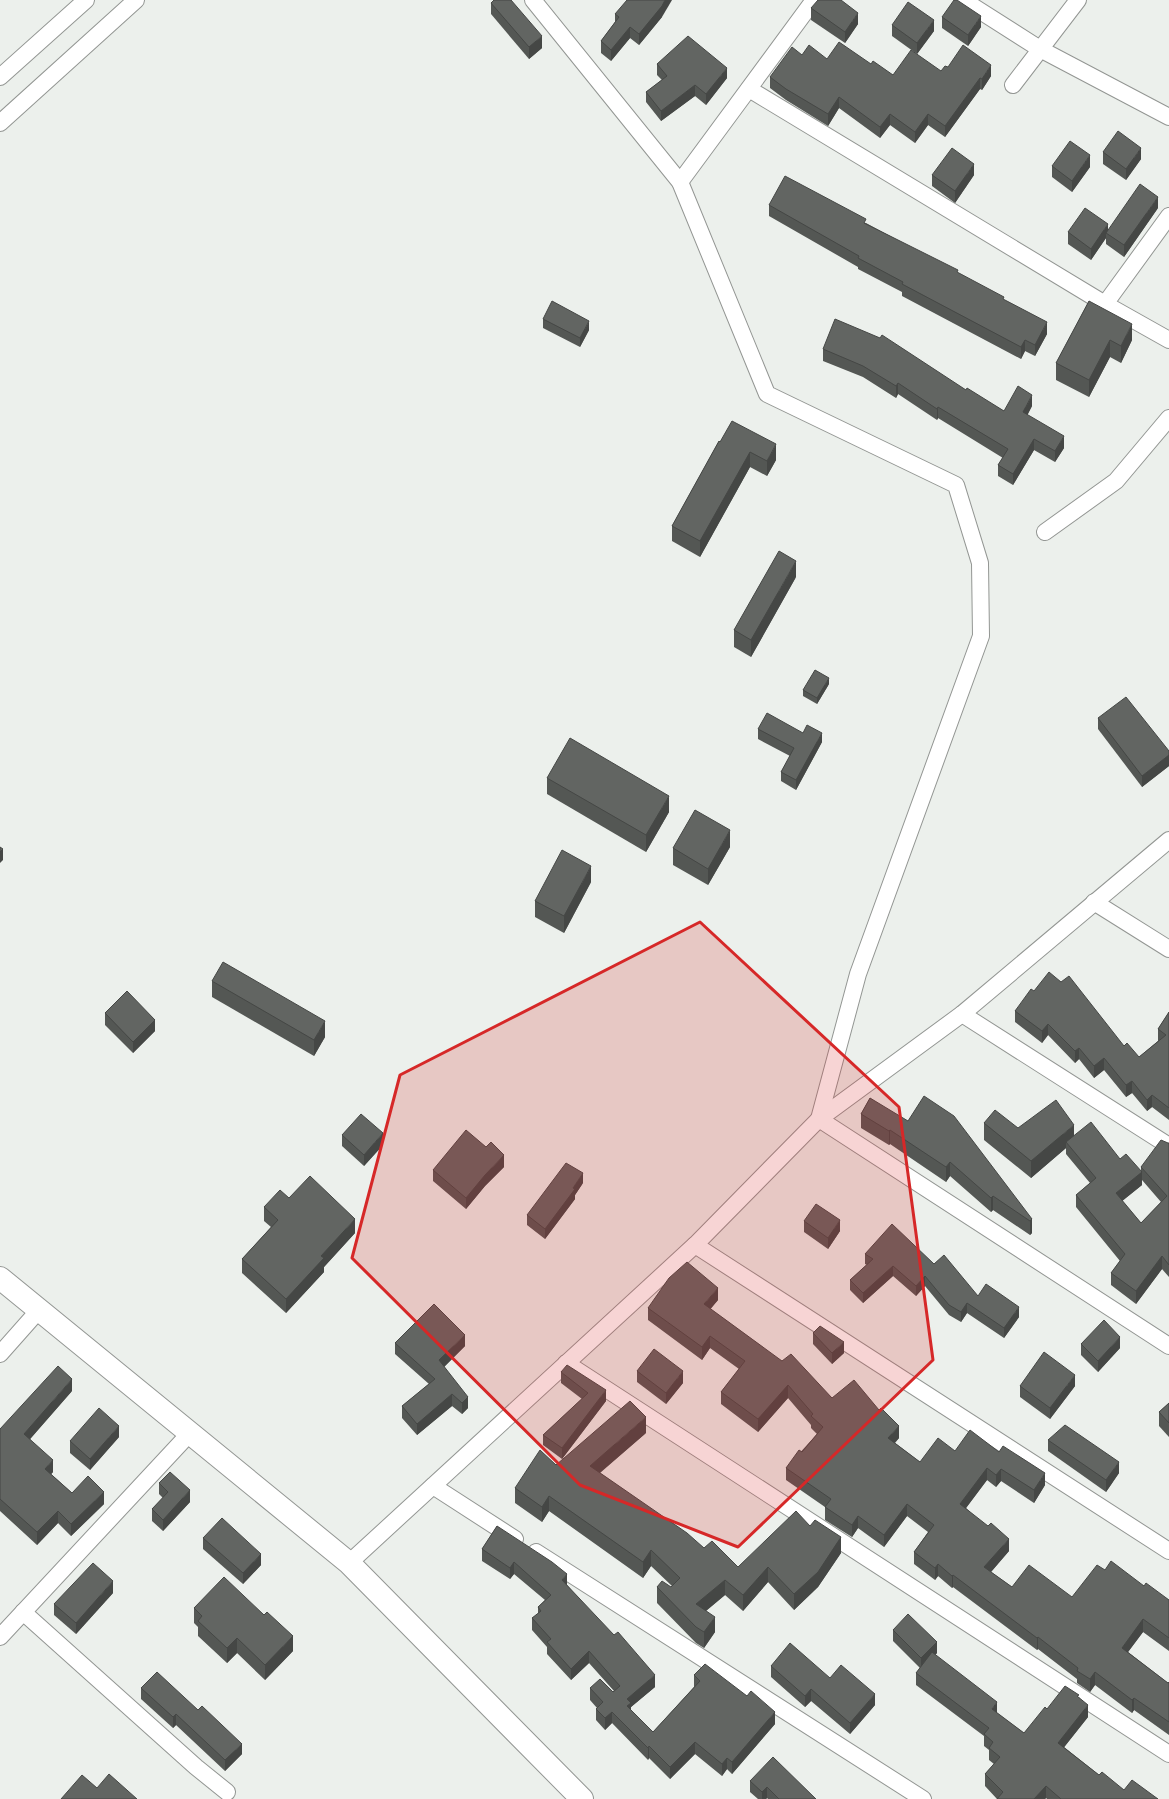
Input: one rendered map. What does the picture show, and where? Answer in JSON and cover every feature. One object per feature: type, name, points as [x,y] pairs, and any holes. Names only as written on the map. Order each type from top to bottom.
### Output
[{"type":"street","points":[[0,77],[86,0]]},
{"type":"street","points":[[0,123],[136,0]]},
{"type":"street","points":[[680,182],[814,0]]},
{"type":"street","points":[[963,0],[1040,49],[1169,117]]},
{"type":"street","points":[[1013,85],[1078,0]]},
{"type":"street","points":[[535,1],[680,182],[767,394],[956,485],[980,563],[981,636],[858,974],[819,1119]]},
{"type":"street","points":[[749,89],[1105,304],[1169,340]]},
{"type":"street","points":[[1105,304],[1169,216]]},
{"type":"street","points":[[1045,532],[1116,482],[1169,418]]},
{"type":"street","points":[[349,1563],[695,1245],[819,1119],[962,1014],[1169,840]]},
{"type":"street","points":[[1094,902],[1169,949]]},
{"type":"street","points":[[962,1014],[1169,1146]]},
{"type":"street","points":[[819,1119],[1169,1346]]},
{"type":"street","points":[[695,1245],[1169,1551]]},
{"type":"street","points":[[0,1278],[349,1563],[582,1799]]},
{"type":"street","points":[[0,1354],[39,1310]]},
{"type":"street","points":[[566,1363],[1169,1754]]},
{"type":"street","points":[[0,1637],[190,1433]]},
{"type":"street","points":[[433,1486],[923,1799]]},
{"type":"street","points":[[23,1612],[190,1762],[227,1792]]},
{"type":"highlighted area","points":[[700,922],[899,1107],[933,1360],[738,1547],[580,1485],[352,1258],[400,1075]]},
{"type":"building","points":[[494,0],[511,0],[542,36],[529,47],[491,3]]},
{"type":"building","points":[[627,0],[665,0],[662,6],[639,34],[630,27],[611,50],[601,41],[619,17],[615,14]]},
{"type":"building","points":[[818,0],[841,0],[858,13],[845,32],[811,8]]},
{"type":"building","points":[[954,0],[957,0],[981,16],[968,35],[942,17]]},
{"type":"building","points":[[908,2],[934,20],[917,43],[892,25]]},
{"type":"building","points":[[688,36],[727,68],[706,94],[695,85],[661,111],[646,92],[667,76],[657,64]]},
{"type":"building","points":[[839,42],[871,64],[873,61],[893,75],[911,50],[941,71],[945,66],[948,67],[963,45],[991,65],[982,79],[980,78],[945,126],[928,114],[915,132],[890,114],[880,127],[839,97],[828,114],[786,89],[770,77],[792,47],[802,55],[809,45],[827,59]]},
{"type":"building","points":[[1118,131],[1141,148],[1126,169],[1103,152]]},
{"type":"building","points":[[1070,141],[1090,155],[1072,181],[1052,166]]},
{"type":"building","points":[[952,148],[974,164],[955,191],[932,175]]},
{"type":"building","points":[[785,176],[866,219],[864,223],[958,270],[957,272],[1004,297],[1003,299],[1047,322],[1035,345],[1025,340],[1021,347],[902,284],[903,282],[858,258],[859,256],[769,205]]},
{"type":"building","points":[[1140,184],[1158,197],[1124,245],[1106,233]]},
{"type":"building","points":[[1085,208],[1108,224],[1091,249],[1068,232]]},
{"type":"building","points":[[552,301],[589,321],[580,338],[543,319]]},
{"type":"building","points":[[1089,301],[1132,324],[1121,346],[1110,340],[1089,380],[1056,363]]},
{"type":"building","points":[[835,319],[880,338],[882,335],[966,390],[967,388],[1004,411],[1018,386],[1032,395],[1023,412],[1064,436],[1055,451],[1034,439],[1013,474],[998,465],[1008,449],[938,407],[937,409],[898,383],[896,386],[863,366],[823,349]]},
{"type":"building","points":[[732,421],[776,444],[767,461],[750,452],[700,541],[672,526],[719,441],[720,442]]},
{"type":"building","points":[[779,551],[796,561],[751,640],[734,630]]},
{"type":"building","points":[[815,670],[829,678],[817,698],[803,690]]},
{"type":"building","points":[[1126,697],[1169,751],[1169,755],[1142,776],[1098,718]]},
{"type":"building","points":[[767,713],[803,733],[807,725],[822,733],[796,780],[781,772],[794,748],[758,729]]},
{"type":"building","points":[[570,738],[669,796],[646,835],[547,778]]},
{"type":"building","points":[[695,810],[730,830],[708,869],[673,848]]},
{"type":"building","points":[[562,850],[591,866],[564,916],[535,901]]},
{"type":"building","points":[[223,962],[325,1021],[314,1040],[212,981]]},
{"type":"building","points":[[1049,972],[1061,982],[1069,976],[1124,1046],[1127,1043],[1139,1057],[1166,1035],[1158,1029],[1169,1012],[1169,1108],[1152,1095],[1147,1100],[1132,1081],[1126,1085],[1104,1058],[1094,1066],[1079,1048],[1075,1051],[1048,1024],[1042,1031],[1015,1011],[1031,989],[1034,991]]},
{"type":"building","points":[[127,991],[155,1020],[133,1042],[105,1013]]},
{"type":"building","points":[[924,1096],[954,1116],[1032,1219],[1030,1221],[993,1196],[991,1198],[950,1162],[946,1167],[890,1130],[889,1131],[861,1114],[870,1098],[908,1121]]},
{"type":"building","points":[[1056,1100],[1074,1125],[1031,1161],[984,1123],[995,1110],[1018,1128]]},
{"type":"building","points":[[361,1114],[383,1133],[364,1155],[342,1135]]},
{"type":"building","points":[[1091,1122],[1120,1159],[1126,1154],[1142,1172],[1116,1193],[1141,1223],[1167,1196],[1141,1167],[1161,1140],[1169,1143],[1169,1265],[1162,1256],[1136,1291],[1111,1273],[1125,1254],[1076,1195],[1096,1178],[1066,1142]]},
{"type":"building","points":[[466,1130],[486,1147],[491,1142],[504,1155],[466,1198],[433,1170]]},
{"type":"building","points":[[566,1163],[583,1173],[573,1188],[575,1189],[545,1229],[527,1215]]},
{"type":"building","points":[[310,1176],[355,1219],[321,1256],[324,1258],[286,1299],[242,1259],[278,1220],[264,1207],[280,1190],[289,1198]]},
{"type":"building","points":[[816,1204],[840,1220],[828,1238],[804,1221]]},
{"type":"building","points":[[892,1224],[934,1264],[944,1255],[978,1296],[986,1284],[1019,1307],[1004,1328],[967,1303],[961,1312],[949,1305],[925,1276],[916,1286],[893,1266],[863,1293],[850,1280],[873,1259],[865,1254]]},
{"type":"building","points":[[687,1262],[718,1288],[704,1304],[782,1361],[791,1354],[832,1398],[854,1380],[879,1410],[881,1408],[899,1426],[888,1438],[920,1462],[938,1438],[955,1451],[970,1430],[999,1452],[1003,1446],[1045,1473],[1034,1490],[1001,1469],[996,1475],[987,1468],[960,1504],[988,1526],[991,1523],[1009,1539],[984,1567],[1012,1587],[1029,1565],[1072,1597],[1097,1565],[1105,1570],[1111,1561],[1144,1586],[1146,1583],[1169,1600],[1169,1638],[1143,1619],[1122,1648],[1168,1683],[1169,1682],[1169,1722],[1134,1698],[1132,1700],[1095,1672],[1090,1679],[1077,1671],[1078,1668],[1038,1637],[1037,1638],[953,1575],[952,1576],[938,1564],[935,1568],[914,1552],[934,1525],[907,1504],[884,1535],[858,1516],[852,1525],[825,1507],[831,1499],[786,1468],[799,1450],[802,1452],[823,1427],[811,1416],[813,1414],[788,1385],[758,1419],[721,1392],[745,1361],[710,1336],[702,1347],[648,1308],[669,1278]]},
{"type":"building","points":[[434,1304],[465,1335],[439,1360],[468,1397],[462,1403],[452,1394],[417,1424],[402,1406],[435,1379],[395,1343]]},
{"type":"building","points":[[1104,1320],[1120,1337],[1098,1361],[1081,1344]]},
{"type":"building","points":[[820,1326],[844,1342],[832,1353],[813,1333]]},
{"type":"building","points":[[654,1349],[683,1371],[666,1393],[637,1371]]},
{"type":"building","points":[[1044,1352],[1075,1375],[1050,1408],[1020,1386]]},
{"type":"building","points":[[567,1365],[606,1390],[562,1448],[543,1435],[588,1393],[561,1372]]},
{"type":"building","points":[[58,1366],[72,1379],[24,1434],[53,1460],[45,1469],[72,1493],[88,1476],[104,1492],[71,1524],[58,1511],[37,1532],[0,1499],[0,1429]]},
{"type":"building","points":[[630,1401],[646,1417],[590,1466],[687,1533],[704,1548],[712,1541],[738,1567],[796,1511],[810,1526],[815,1520],[841,1537],[818,1572],[794,1594],[768,1567],[743,1595],[725,1580],[696,1604],[715,1617],[704,1632],[696,1627],[657,1587],[662,1581],[671,1587],[680,1578],[651,1550],[643,1562],[549,1496],[542,1507],[515,1488],[540,1450],[556,1465]]},
{"type":"building","points":[[1169,1403],[1169,1423],[1159,1412]]},
{"type":"building","points":[[99,1408],[119,1426],[90,1459],[70,1441]]},
{"type":"building","points":[[1065,1425],[1119,1462],[1106,1480],[1048,1440]]},
{"type":"building","points":[[170,1472],[190,1490],[163,1520],[152,1509],[168,1492],[159,1483]]},
{"type":"building","points":[[222,1518],[261,1554],[243,1573],[203,1538]]},
{"type":"building","points":[[497,1526],[552,1562],[567,1574],[562,1580],[614,1635],[618,1632],[655,1675],[627,1699],[631,1703],[627,1706],[653,1732],[700,1681],[694,1675],[705,1664],[747,1696],[751,1691],[775,1712],[732,1762],[727,1758],[722,1764],[695,1742],[670,1767],[649,1746],[648,1748],[612,1712],[605,1718],[596,1709],[603,1702],[590,1688],[600,1679],[613,1692],[620,1686],[589,1651],[571,1669],[547,1642],[551,1639],[532,1618],[541,1611],[538,1607],[551,1595],[514,1562],[510,1568],[482,1549]]},
{"type":"building","points":[[93,1563],[113,1581],[76,1623],[54,1604]]},
{"type":"building","points":[[224,1577],[264,1615],[267,1612],[293,1636],[265,1665],[237,1638],[227,1648],[198,1621],[202,1616],[194,1608]]},
{"type":"building","points":[[908,1614],[937,1642],[921,1658],[893,1630]]},
{"type":"building","points":[[790,1643],[830,1678],[841,1665],[875,1694],[850,1723],[811,1689],[805,1696],[771,1666]]},
{"type":"building","points":[[932,1652],[997,1702],[992,1709],[1024,1733],[1045,1707],[1047,1709],[1065,1686],[1079,1695],[1077,1696],[1088,1705],[1058,1743],[1099,1775],[1102,1772],[1124,1790],[1132,1780],[1158,1799],[1061,1799],[1046,1786],[1034,1799],[997,1799],[1003,1792],[985,1774],[1000,1757],[989,1748],[993,1742],[984,1734],[989,1728],[916,1673]]},
{"type":"building","points":[[157,1672],[198,1710],[202,1706],[242,1744],[225,1760],[176,1714],[173,1717],[141,1688]]},
{"type":"building","points":[[773,1757],[816,1799],[779,1799],[767,1787],[762,1792],[750,1781]]},
{"type":"building","points":[[109,1774],[137,1799],[61,1799],[82,1775],[97,1788]]}]
